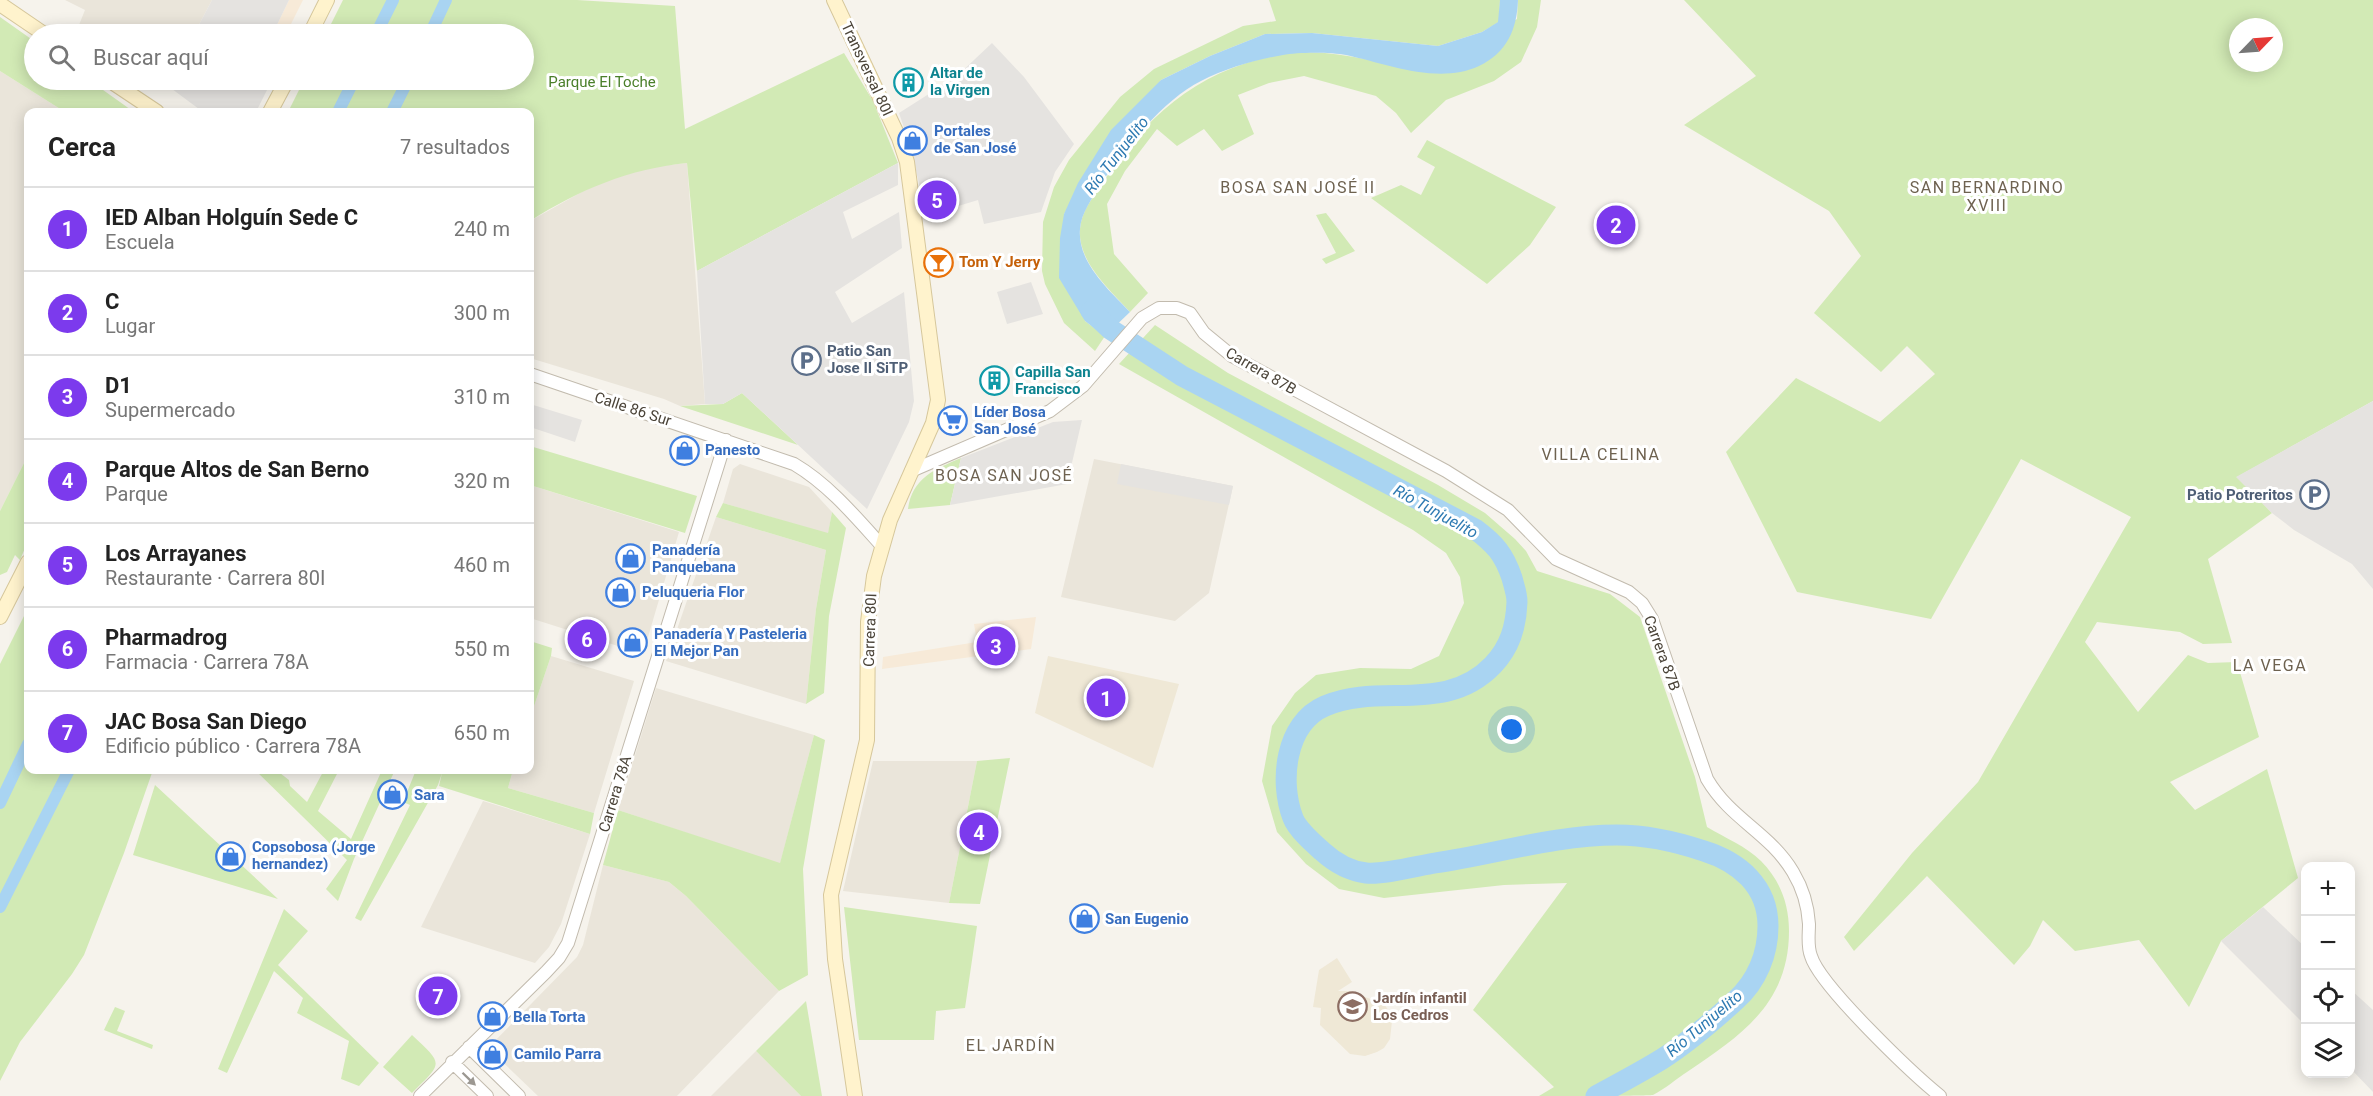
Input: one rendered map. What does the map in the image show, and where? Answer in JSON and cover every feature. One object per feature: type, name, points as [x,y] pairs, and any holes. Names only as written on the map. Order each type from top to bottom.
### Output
[{"type":"main road","points":[[315,24],[327,0]]},
{"type":"main road","name":"Transversal 80I","points":[[834,0],[899,138],[909,173]]},
{"type":"main road","points":[[0,4],[29,24]]},
{"type":"main road","points":[[124,90],[151,108]]},
{"type":"main road","points":[[272,108],[282,90]]},
{"type":"main road","name":"Carrera 80I","points":[[855,1096],[835,959],[831,895],[867,740],[869,609],[873,576],[881,545],[910,471],[933,423],[938,400],[909,173]]},
{"type":"main road","points":[[0,617],[24,569]]},
{"type":"street","name":"Carrera 87B","points":[[910,471],[968,444],[1050,411],[1076,392],[1142,318],[1168,306],[1190,313],[1204,333],[1232,356],[1446,471],[1508,510],[1556,559],[1629,592],[1642,603],[1652,619],[1707,779],[1716,795],[1728,809],[1763,835],[1778,851],[1799,884],[1809,922],[1810,956],[1820,973],[1871,1029],[1940,1096]]},
{"type":"street","name":"Calle 86 Sur","points":[[534,375],[773,456],[806,471],[838,499],[881,545]]},
{"type":"street","name":"Carrera 78A","points":[[420,1096],[552,966],[568,943],[726,440]]},
{"type":"street","points":[[469,1047],[519,1096]]},
{"type":"street","points":[[452,1062],[487,1096]]},
{"type":"shaded area","points":[[65,0],[212,0],[199,24],[79,24],[85,10]]},
{"type":"shaded area","points":[[212,0],[289,0],[277,24],[199,24]]},
{"type":"shaded area","points":[[289,0],[303,0],[291,24],[277,24]]},
{"type":"shaded area","points":[[992,43],[1024,77],[1074,144],[1055,172],[1041,212],[984,224],[978,200],[955,207],[949,185],[921,193],[911,148],[899,113],[957,76]]},
{"type":"shaded area","points":[[0,71],[24,86],[24,90],[30,90],[59,108],[24,108],[24,463],[0,511]]},
{"type":"shaded area","points":[[173,90],[267,90],[258,108],[198,108]]},
{"type":"shaded area","points":[[687,163],[705,404],[680,406],[534,359],[534,219],[594,185],[659,166]]},
{"type":"shaded area","name":"Patio San Jose II SiTP","points":[[898,163],[898,185],[843,212],[852,239],[899,212],[902,248],[835,292],[852,323],[904,292],[914,401],[909,422],[867,509],[742,393],[723,404],[705,404],[697,271]]},
{"type":"shaded area","points":[[1031,282],[1043,314],[1007,324],[997,292]]},
{"type":"shaded area","name":"Patio Potreritos","points":[[2373,401],[2373,589],[2352,564],[2294,530],[2272,513],[2236,477]]},
{"type":"shaded area","points":[[534,405],[582,420],[575,442],[534,428]]},
{"type":"shaded area","points":[[1082,420],[1067,484],[950,505],[961,458],[1053,422]]},
{"type":"shaded area","points":[[1094,459],[1233,486],[1209,593],[1175,621],[1061,597]]},
{"type":"shaded area","points":[[740,464],[809,487],[832,512],[828,534],[723,503],[733,469]]},
{"type":"shaded area","points":[[1121,464],[1233,486],[1229,505],[1117,484]]},
{"type":"shaded area","points":[[534,486],[679,532],[643,654],[534,619]]},
{"type":"shaded area","points":[[716,517],[826,550],[816,609],[806,704],[666,661]]},
{"type":"shaded area","points":[[1036,617],[1031,649],[882,669],[883,657],[977,642],[974,624]]},
{"type":"shaded area","points":[[551,656],[634,681],[594,813],[508,788],[512,774],[534,774],[534,706]]},
{"type":"shaded area","points":[[1048,656],[1179,684],[1153,768],[1035,713]]},
{"type":"shaded area","points":[[656,688],[814,735],[780,864],[618,810]]},
{"type":"shaded area","points":[[873,761],[977,761],[949,903],[843,891]]},
{"type":"shaded area","points":[[483,801],[590,834],[561,924],[549,947],[535,963],[421,927]]},
{"type":"shaded area","points":[[603,865],[669,882],[686,896],[779,991],[677,1096],[538,1096],[488,1048],[577,957],[583,945]]},
{"type":"shaded area","points":[[2263,907],[2301,943],[2301,1021],[2221,941]]},
{"type":"shaded area","name":"Jardín infantil Los Cedros","points":[[1337,958],[1352,982],[1338,991],[1349,991],[1384,1004],[1389,1011],[1392,1021],[1390,1039],[1384,1048],[1377,1052],[1365,1056],[1350,1054],[1320,1025],[1321,1008],[1313,1007],[1319,970]]},
{"type":"shaded area","points":[[2355,994],[2373,1010],[2373,1092],[2355,1073]]},
{"type":"shaded area","points":[[756,1051],[801,1096],[711,1096]]},
{"type":"green space","name":"Parque El Toche","points":[[343,0],[577,0],[675,6],[685,129],[844,53],[873,101],[898,163],[697,271],[687,163],[644,170],[624,176],[586,191],[534,219],[534,108],[290,108],[299,90],[534,90],[534,24],[331,24]]},
{"type":"green space","points":[[1269,0],[1500,0],[1499,22],[1482,32],[1438,46],[1312,33],[1265,34],[1210,56],[1161,80],[1064,214],[1085,321],[1105,336],[1095,351],[1064,323],[1045,284],[1042,271],[1043,222],[1054,187],[1069,160],[1120,97],[1154,69],[1243,26],[1276,21]]},
{"type":"green space","points":[[1518,0],[1541,0],[1537,27],[1521,62],[1494,81],[1446,100],[1411,133],[1396,113],[1376,96],[1304,76],[1269,83],[1238,95],[1254,134],[1222,151],[1204,129],[1177,146],[1157,129],[1125,171],[1107,204],[1114,254],[1148,293],[1130,312],[1089,264],[1080,241],[1080,229],[1091,199],[1137,136],[1178,98],[1202,83],[1254,60],[1302,52],[1356,57],[1427,72],[1517,19]]},
{"type":"green space","points":[[1684,0],[2373,0],[2373,401],[2237,477],[2272,513],[2208,559],[2232,643],[2203,644],[2180,632],[2097,622],[2085,642],[2138,712],[2188,655],[2208,663],[2237,662],[2259,737],[2170,782],[2195,810],[2267,769],[2298,878],[2221,941],[2189,1007],[2139,940],[2075,951],[2043,920],[2030,946],[2014,965],[1927,876],[1854,951],[1844,937],[1912,853],[1978,782],[2131,517],[2021,459],[1931,619],[1797,592],[1726,452],[1796,378],[1880,422],[1935,374],[1907,346],[1881,372],[1814,313],[1861,256],[1829,211],[1684,125],[1756,76]]},
{"type":"green space","points":[[0,17],[24,34],[24,86],[0,71]]},
{"type":"green space","points":[[30,90],[103,90],[128,108],[59,108]]},
{"type":"green space","points":[[1427,140],[1556,207],[1530,245],[1487,284],[1371,198],[1401,185],[1421,195],[1435,167],[1417,157]]},
{"type":"green space","points":[[1326,213],[1355,251],[1326,264],[1322,259],[1336,253],[1316,215]]},
{"type":"green space","points":[[1155,325],[1228,373],[1438,485],[1485,513],[1526,551],[1537,571],[1610,594],[1640,617],[1695,777],[1707,827],[1742,847],[1768,868],[1782,893],[1787,911],[1789,931],[1787,956],[1781,978],[1759,1015],[1726,1044],[1653,1095],[1539,1096],[1554,1087],[1473,1010],[1567,883],[1504,885],[1384,898],[1339,889],[1306,864],[1277,832],[1262,781],[1272,726],[1295,693],[1316,675],[1360,668],[1411,669],[1439,656],[1464,603],[1460,577],[1446,553],[1413,530],[1119,364]]},
{"type":"green space","points":[[742,393],[798,445],[680,406],[723,404]]},
{"type":"green space","points":[[534,447],[697,496],[685,533],[534,486]]},
{"type":"green space","points":[[961,458],[950,505],[908,509],[914,490],[926,476]]},
{"type":"green space","points":[[24,463],[24,550],[20,560],[15,555],[7,572],[0,575],[0,511]]},
{"type":"green space","points":[[723,503],[828,533],[832,512],[846,528],[829,616],[824,693],[806,704],[816,609],[826,550],[716,517]]},
{"type":"green space","points":[[24,616],[24,774],[152,774],[84,955],[20,1042],[0,1081],[0,664]]},
{"type":"green space","points":[[534,642],[552,648],[534,706]]},
{"type":"green space","points":[[814,735],[825,740],[803,869],[808,975],[779,991],[686,896],[669,882],[603,865],[618,810],[780,863]]},
{"type":"green space","points":[[1010,758],[980,904],[949,903],[977,761]]},
{"type":"green space","points":[[259,774],[281,774],[307,802],[322,774],[337,774],[318,811],[351,839],[380,774],[393,774],[354,859],[338,901],[326,889],[347,860]]},
{"type":"green space","points":[[414,774],[442,774],[438,785],[361,921],[355,918],[410,805],[403,802]]},
{"type":"green space","points":[[442,774],[512,774],[508,788],[594,813],[590,834],[439,786]]},
{"type":"green space","points":[[155,785],[278,899],[133,855]]},
{"type":"green space","points":[[844,907],[977,926],[965,1008],[936,1011],[934,1040],[859,1040]]},
{"type":"green space","points":[[284,909],[308,931],[278,965],[379,1063],[359,1086],[341,1079],[349,1041],[297,1013],[303,998],[274,971],[227,1073],[218,1069]]},
{"type":"green space","points":[[806,1001],[822,1096],[801,1096],[756,1051]]},
{"type":"green space","points":[[115,1007],[125,1011],[117,1031],[153,1045],[152,1049],[104,1030]]},
{"type":"green space","points":[[412,1035],[430,1052],[436,1064],[430,1075],[412,1093],[383,1067]]},
{"type":"water","points":[[1500,0],[1518,0],[1513,30],[1509,39],[1489,61],[1463,71],[1447,74],[1430,73],[1340,54],[1289,54],[1221,72],[1187,89],[1145,126],[1110,171],[1088,205],[1080,229],[1080,241],[1084,253],[1096,275],[1130,312],[1105,336],[1085,321],[1059,278],[1060,238],[1064,214],[1078,183],[1111,130],[1161,80],[1210,56],[1265,34],[1312,33],[1438,46],[1482,32],[1498,22]]},
{"type":"waterway","points":[[381,24],[393,0]]},
{"type":"waterway","points":[[435,24],[446,0]]},
{"type":"waterway","points":[[340,108],[349,90]]},
{"type":"waterway","points":[[394,108],[403,90]]},
{"type":"waterway","name":"Río Tunjuelito","points":[[1091,311],[1110,329],[1182,376],[1475,529],[1498,550],[1506,562],[1517,602],[1515,620],[1504,651],[1493,665],[1474,680],[1454,689],[1434,694],[1346,699],[1325,706],[1312,714],[1301,726],[1289,755],[1286,788],[1293,818],[1298,827],[1322,851],[1348,868],[1366,873],[1381,873],[1571,838],[1639,836],[1683,845],[1717,856],[1740,869],[1757,888],[1767,912],[1768,926],[1763,957],[1750,984],[1727,1008],[1682,1046],[1596,1096]]},
{"type":"waterway","points":[[0,803],[24,752]]},
{"type":"waterway","points":[[0,907],[67,774]]},
{"type":"place","name":"Altar de la Virgen","points":[[909,82]]},
{"type":"place","name":"Portales de San José","points":[[913,140]]},
{"type":"place","name":"Los Arrayanes","points":[[937,200]]},
{"type":"place","name":"C","points":[[1616,225]]},
{"type":"place","name":"Tom Y Jerry","points":[[938,262]]},
{"type":"place","name":"Patio San Jose II SiTP","points":[[806,360]]},
{"type":"place","name":"Capilla San Francisco","points":[[994,381]]},
{"type":"place","name":"Líder Bosa San José","points":[[953,421]]},
{"type":"place","name":"Panesto","points":[[684,450]]},
{"type":"place","name":"Patio Potreritos","points":[[2314,495]]},
{"type":"place","name":"Panadería Panquebana","points":[[631,559]]},
{"type":"place","name":"Peluqueria Flor","points":[[621,592]]},
{"type":"place","name":"Pharmadrog","points":[[587,639]]},
{"type":"place","name":"Panadería Y Pasteleria El Mejor Pan","points":[[633,643]]},
{"type":"place","name":"D1","points":[[996,646]]},
{"type":"place","name":"IED Alban Holguín Sede C","points":[[1106,698]]},
{"type":"place","name":"Sara","points":[[393,795]]},
{"type":"place","name":"Parque Altos de San Berno","points":[[979,832]]},
{"type":"place","name":"Copsobosa (Jorge hernandez)","points":[[231,856]]},
{"type":"place","name":"San Eugenio","points":[[1084,919]]},
{"type":"place","name":"JAC Bosa San Diego","points":[[438,996]]},
{"type":"place","name":"Jardín infantil Los Cedros","points":[[1352,1007]]},
{"type":"place","name":"Bella Torta","points":[[492,1017]]},
{"type":"place","name":"Camilo Parra","points":[[493,1054]]},
{"type":"district","name":"BOSA SAN JOSÉ II","points":[[1298,187]]},
{"type":"district","name":"SAN BERNARDINO XVIII","points":[[1987,196]]},
{"type":"district","name":"VILLA CELINA","points":[[1601,454]]},
{"type":"district","name":"BOSA SAN JOSÉ","points":[[1004,475]]},
{"type":"district","name":"LA VEGA","points":[[2270,665]]},
{"type":"district","name":"EL JARDÍN","points":[[1011,1045]]}]
